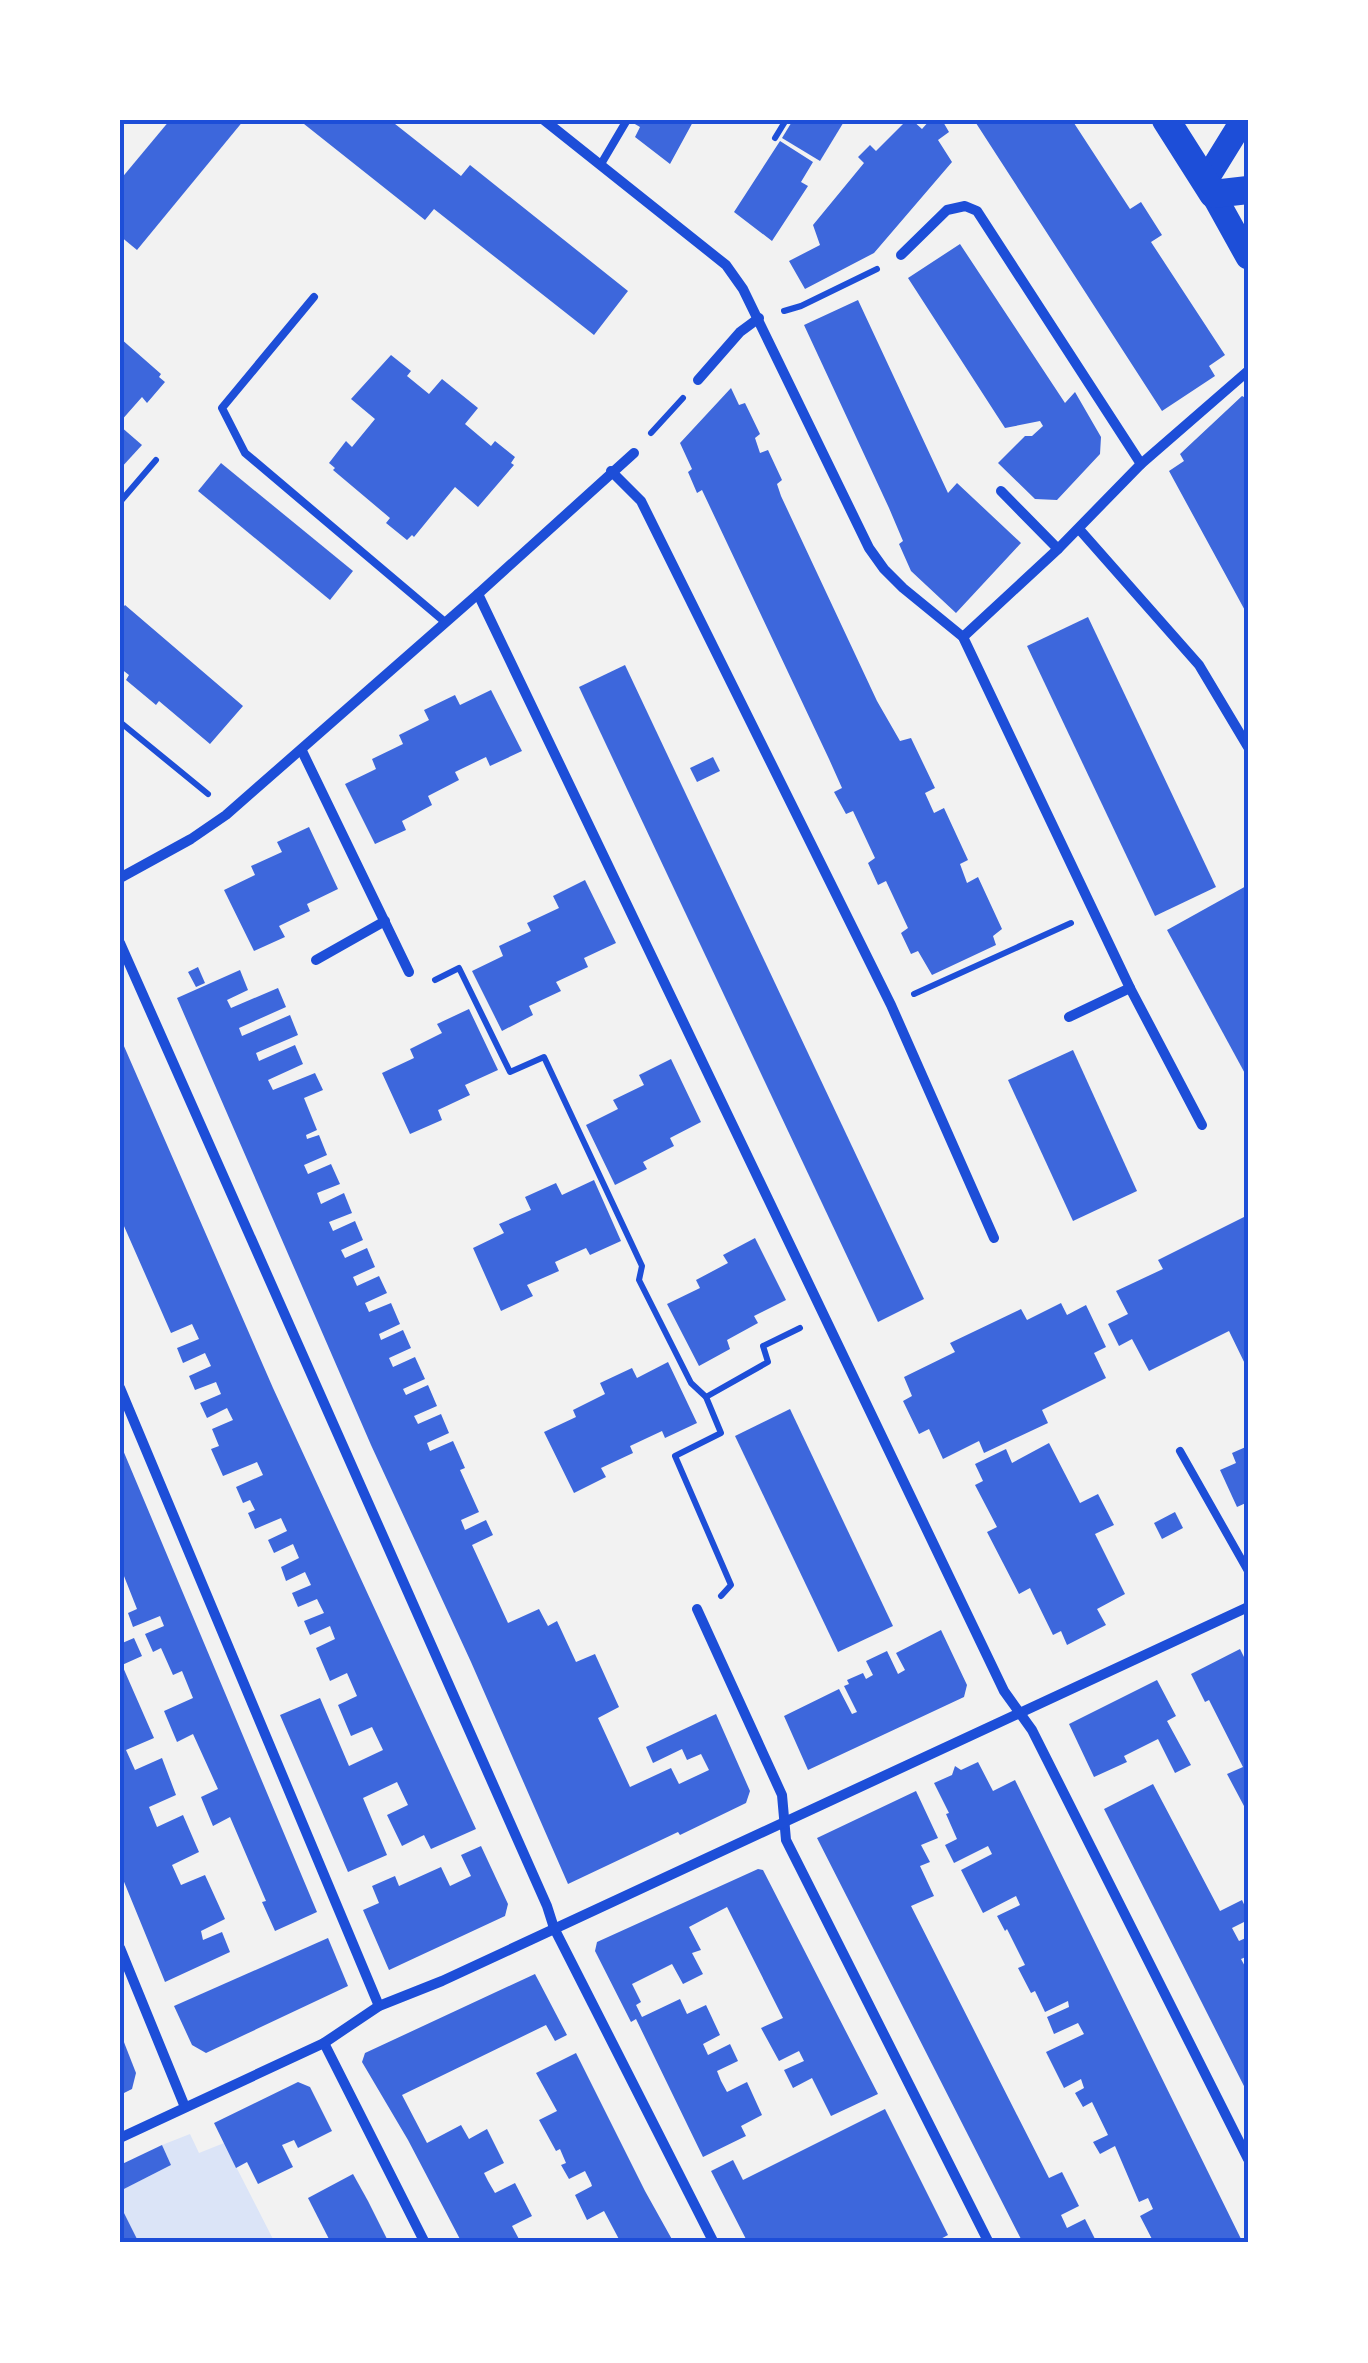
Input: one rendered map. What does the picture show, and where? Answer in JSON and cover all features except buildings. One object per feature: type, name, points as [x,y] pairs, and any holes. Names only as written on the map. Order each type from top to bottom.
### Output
[{"type":"highway","points":[[1166,120],[1209,187],[1248,190]]},
{"type":"main road","points":[[1243,120],[1209,187],[1248,256]]},
{"type":"street","points":[[544,120],[726,264],[744,289],[870,548],[903,588],[963,637],[1130,988],[1202,1125]]},
{"type":"street","points":[[900,255],[947,210],[959,206],[977,211],[1141,464]]},
{"type":"street","points":[[698,380],[740,332],[758,318]]},
{"type":"street","points":[[963,637],[1079,529],[1141,464],[1248,371]]},
{"type":"street","points":[[120,877],[226,816],[634,452]]},
{"type":"street","points":[[612,471],[641,501],[891,1005],[994,1238]]},
{"type":"street","points":[[1001,491],[1058,549]]},
{"type":"street","points":[[1079,529],[1199,665],[1248,747]]},
{"type":"street","points":[[478,594],[1004,1690],[1032,1732],[1248,2159]]},
{"type":"street","points":[[302,751],[410,972]]},
{"type":"street","points":[[316,960],[384,921]]},
{"type":"street","points":[[120,943],[554,1928],[714,2243]]},
{"type":"street","points":[[1069,1017],[1130,988]]},
{"type":"street","points":[[120,1388],[379,2006]]},
{"type":"street","points":[[120,2138],[324,2043],[379,2006],[442,1981],[1248,1607]]},
{"type":"street","points":[[698,1609],[782,1796],[786,1840],[989,2243]]},
{"type":"street","points":[[120,1948],[185,2107]]},
{"type":"street","points":[[324,2043],[425,2243]]},
{"type":"lane","points":[[601,164],[627,120]]},
{"type":"lane","points":[[314,297],[222,408],[245,453],[446,622]]},
{"type":"lane","points":[[1180,1451],[1248,1571]]},
{"type":"path","points":[[775,138],[786,120]]},
{"type":"path","points":[[758,318],[801,306],[900,255]]},
{"type":"path","points":[[634,452],[698,380]]},
{"type":"path","points":[[120,502],[156,460]]},
{"type":"path","points":[[120,722],[208,795],[226,816]]},
{"type":"path","points":[[891,1005],[1096,913]]},
{"type":"path","points":[[410,972],[418,988],[459,968],[510,1072],[544,1057],[642,1266],[639,1280],[690,1383],[706,1397],[722,1433],[675,1456],[732,1585],[717,1600],[698,1609]]},
{"type":"path","points":[[706,1397],[768,1362],[763,1346],[823,1317]]},
{"type":"shaded area","points":[[190,2134],[199,2153],[224,2143],[275,2243],[139,2243],[120,2205],[120,2191],[171,2165],[162,2145]]}]
